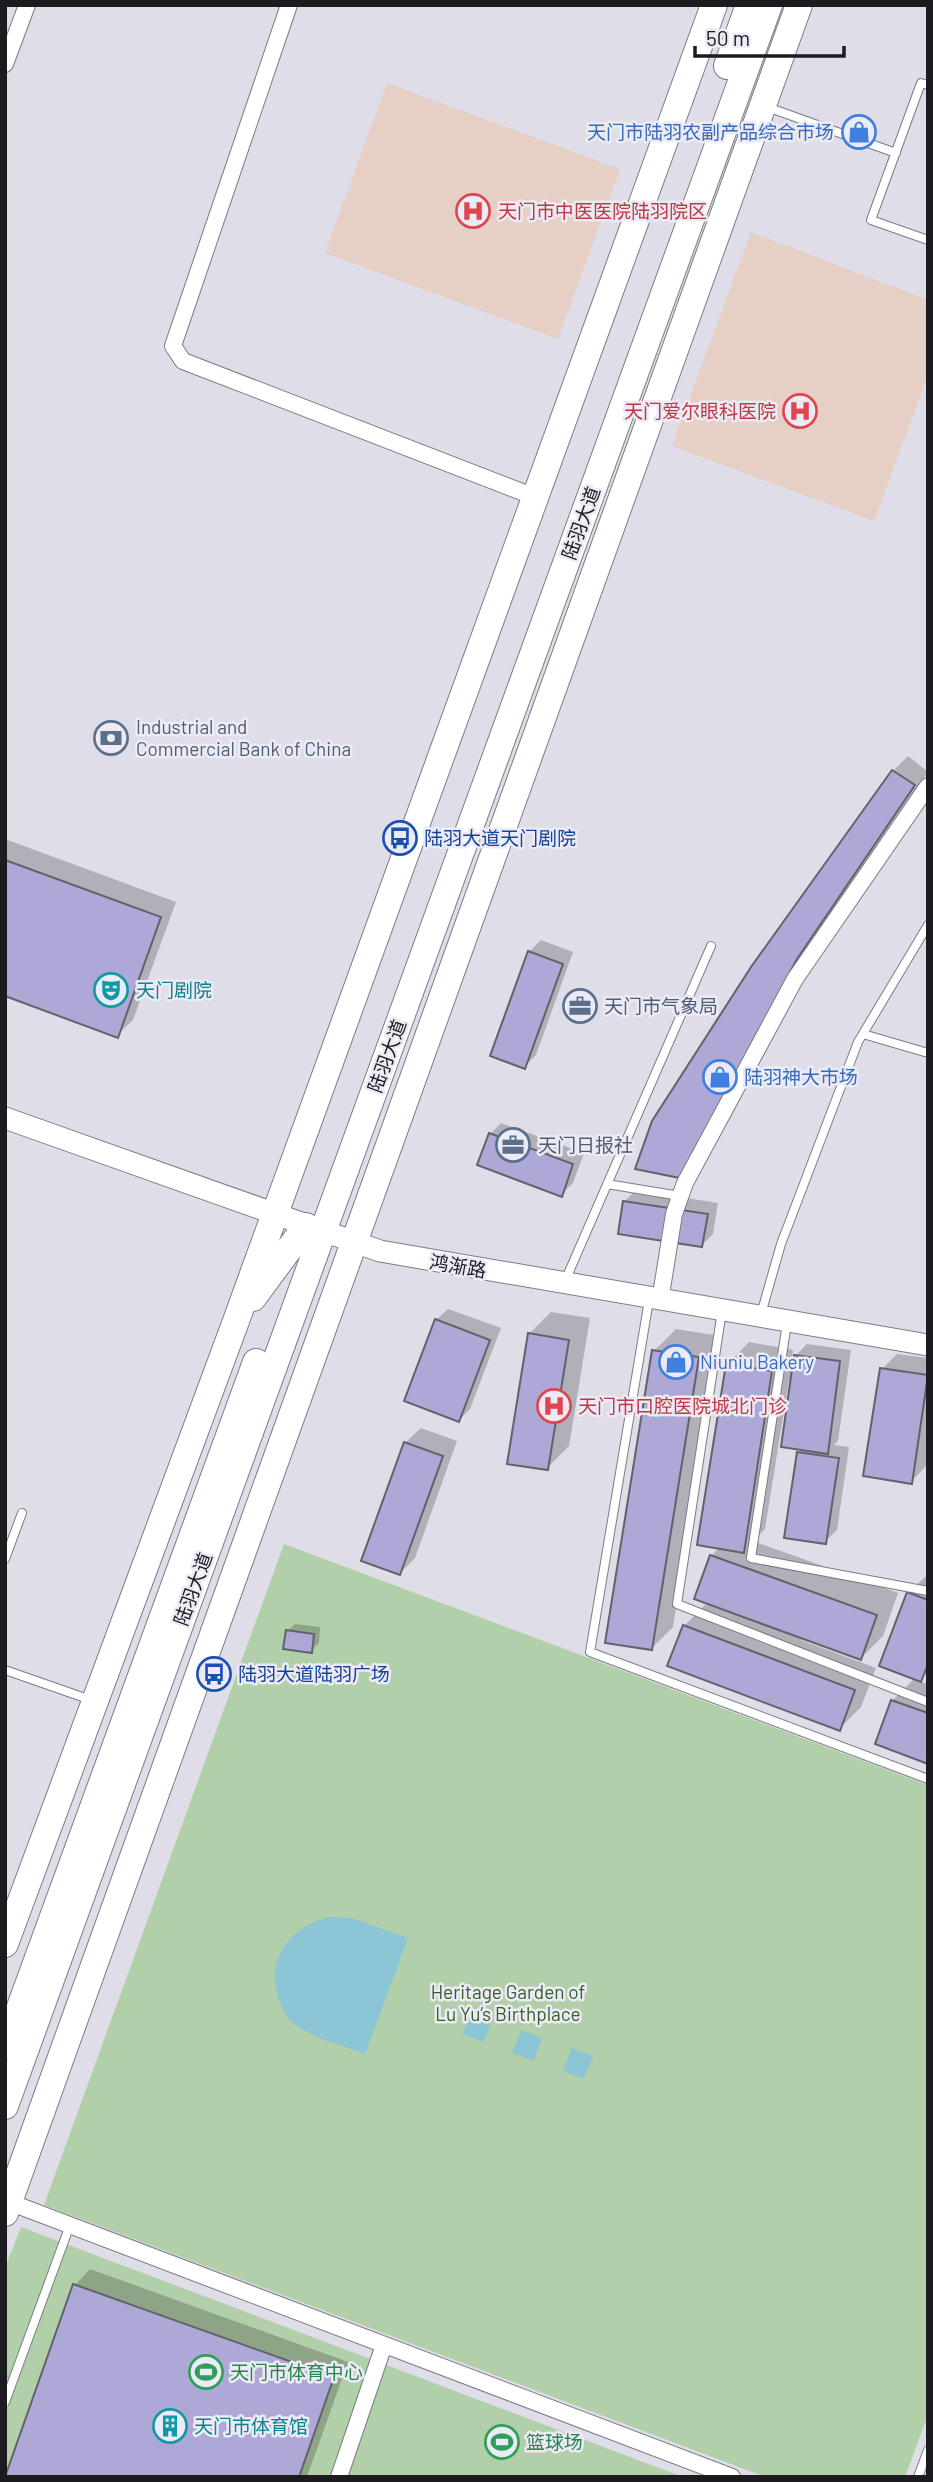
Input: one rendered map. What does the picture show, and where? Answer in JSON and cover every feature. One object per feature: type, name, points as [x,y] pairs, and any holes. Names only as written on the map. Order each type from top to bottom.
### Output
[{"type":"main road","points":[[5,1944],[275,1215],[714,5]]},
{"type":"main road","name":"陆羽大道","points":[[5,2106],[749,5]]},
{"type":"main road","name":"陆羽大道","points":[[5,2048],[315,1229],[750,101],[769,5]]},
{"type":"main road","points":[[7,2207],[356,1243],[750,101],[799,5]]},
{"type":"main road","points":[[315,1229],[328,1320]]},
{"type":"main road","points":[[236,1321],[315,1229]]},
{"type":"main road","points":[[64,1945],[118,1900]]},
{"type":"street","points":[[5,64],[27,5]]},
{"type":"street","points":[[289,5],[173,346],[183,361],[535,497]]},
{"type":"street","points":[[654,1300],[680,1196],[795,979],[928,786]]},
{"type":"street","name":"鸿渐路","points":[[5,1118],[315,1229],[404,1256],[928,1345]]},
{"type":"street","points":[[7,2207],[70,2225],[732,2477]]},
{"type":"street","points":[[339,2477],[384,2345]]},
{"type":"lane","points":[[928,85],[921,83],[871,220],[928,240]]},
{"type":"lane","points":[[750,101],[896,153]]},
{"type":"lane","points":[[760,1317],[781,1244],[863,1034],[928,925]]},
{"type":"lane","points":[[564,1284],[711,946]]},
{"type":"lane","points":[[863,1034],[928,1053]]},
{"type":"lane","points":[[607,1184],[680,1196]]},
{"type":"lane","points":[[654,1300],[590,1652],[928,1779]]},
{"type":"lane","points":[[722,1311],[677,1604],[928,1702]]},
{"type":"lane","points":[[788,1322],[751,1558],[928,1591]]},
{"type":"lane","points":[[5,1559],[22,1513]]},
{"type":"lane","points":[[5,1670],[93,1701]]},
{"type":"lane","points":[[5,2402],[70,2225]]},
{"type":"lane","points":[[918,2477],[928,2450]]},
{"type":"shaded area","name":"天门市中医医院陆羽院区","points":[[387,83],[620,169],[558,339],[325,253]]},
{"type":"shaded area","name":"天门爱尔眼科医院","points":[[751,232],[928,300],[928,375],[874,521],[672,446]]},
{"type":"green space","name":"Heritage Garden of Lu Yu’s Birthplace","points":[[284,1544],[928,1785],[928,2415],[905,2477],[765,2477],[44,2205]]},
{"type":"green space","name":"天门市体育中心","points":[[21,2227],[683,2477],[5,2477],[5,2268]]},
{"type":"water","points":[[330,1917],[352,1918],[408,1938],[365,2054],[319,2038],[294,2024],[284,2012],[278,1996],[275,1968],[285,1945],[304,1927]]},
{"type":"water","points":[[471,2012],[492,2019],[484,2042],[463,2034]]},
{"type":"water","points":[[521,2030],[542,2038],[534,2061],[512,2053]]},
{"type":"water","points":[[571,2048],[593,2056],[584,2079],[563,2071]]},
{"type":"building","points":[[892,770],[915,785],[797,959],[680,1178],[635,1169],[652,1121],[751,967]]},
{"type":"building","points":[[5,860],[161,917],[118,1038],[5,996]]},
{"type":"building","points":[[528,951],[563,964],[525,1069],[490,1056]]},
{"type":"building","points":[[489,1133],[573,1164],[562,1197],[477,1165]]},
{"type":"building","points":[[623,1201],[708,1214],[702,1247],[618,1234]]},
{"type":"building","points":[[435,1319],[490,1340],[459,1422],[404,1401]]},
{"type":"building","points":[[528,1333],[569,1340],[548,1470],[507,1464]]},
{"type":"building","points":[[652,1350],[699,1357],[652,1650],[605,1643]]},
{"type":"building","points":[[794,1355],[840,1361],[828,1454],[781,1447]]},
{"type":"building","points":[[726,1364],[772,1371],[744,1553],[697,1545]]},
{"type":"building","points":[[880,1368],[928,1375],[912,1484],[863,1476]]},
{"type":"building","points":[[404,1442],[443,1456],[400,1575],[361,1561]]},
{"type":"building","points":[[797,1452],[839,1458],[826,1544],[784,1538]]},
{"type":"building","points":[[710,1555],[877,1615],[861,1660],[694,1599]]},
{"type":"building","points":[[907,1592],[928,1600],[928,1664],[921,1682],[879,1666]]},
{"type":"building","points":[[683,1625],[855,1690],[840,1731],[667,1666]]},
{"type":"building","points":[[286,1630],[314,1634],[312,1653],[283,1649]]},
{"type":"building","points":[[891,1700],[928,1713],[928,1764],[875,1744]]},
{"type":"building","name":"天门市体育馆","points":[[73,2284],[334,2377],[299,2477],[5,2477]]},
{"type":"place","name":"天门市陆羽农副产品综合市场","points":[[859,132]]},
{"type":"place","name":"天门市中医医院陆羽院区","points":[[473,211]]},
{"type":"place","name":"天门爱尔眼科医院","points":[[800,411]]},
{"type":"place","name":"Industrial and Commercial Bank of China","points":[[111,738]]},
{"type":"place","name":"陆羽大道天门剧院","points":[[400,838]]},
{"type":"place","name":"天门剧院","points":[[111,990]]},
{"type":"place","name":"天门市气象局","points":[[580,1006]]},
{"type":"place","name":"陆羽神大市场","points":[[720,1077]]},
{"type":"place","name":"天门日报社","points":[[513,1145]]},
{"type":"place","name":"Niuniu Bakery","points":[[676,1362]]},
{"type":"place","name":"天门市口腔医院城北门诊","points":[[554,1406]]},
{"type":"place","name":"陆羽大道陆羽广场","points":[[214,1674]]},
{"type":"place","name":"天门市体育中心","points":[[206,2372]]},
{"type":"place","name":"天门市体育馆","points":[[170,2426]]},
{"type":"place","name":"篮球场","points":[[502,2442]]}]
